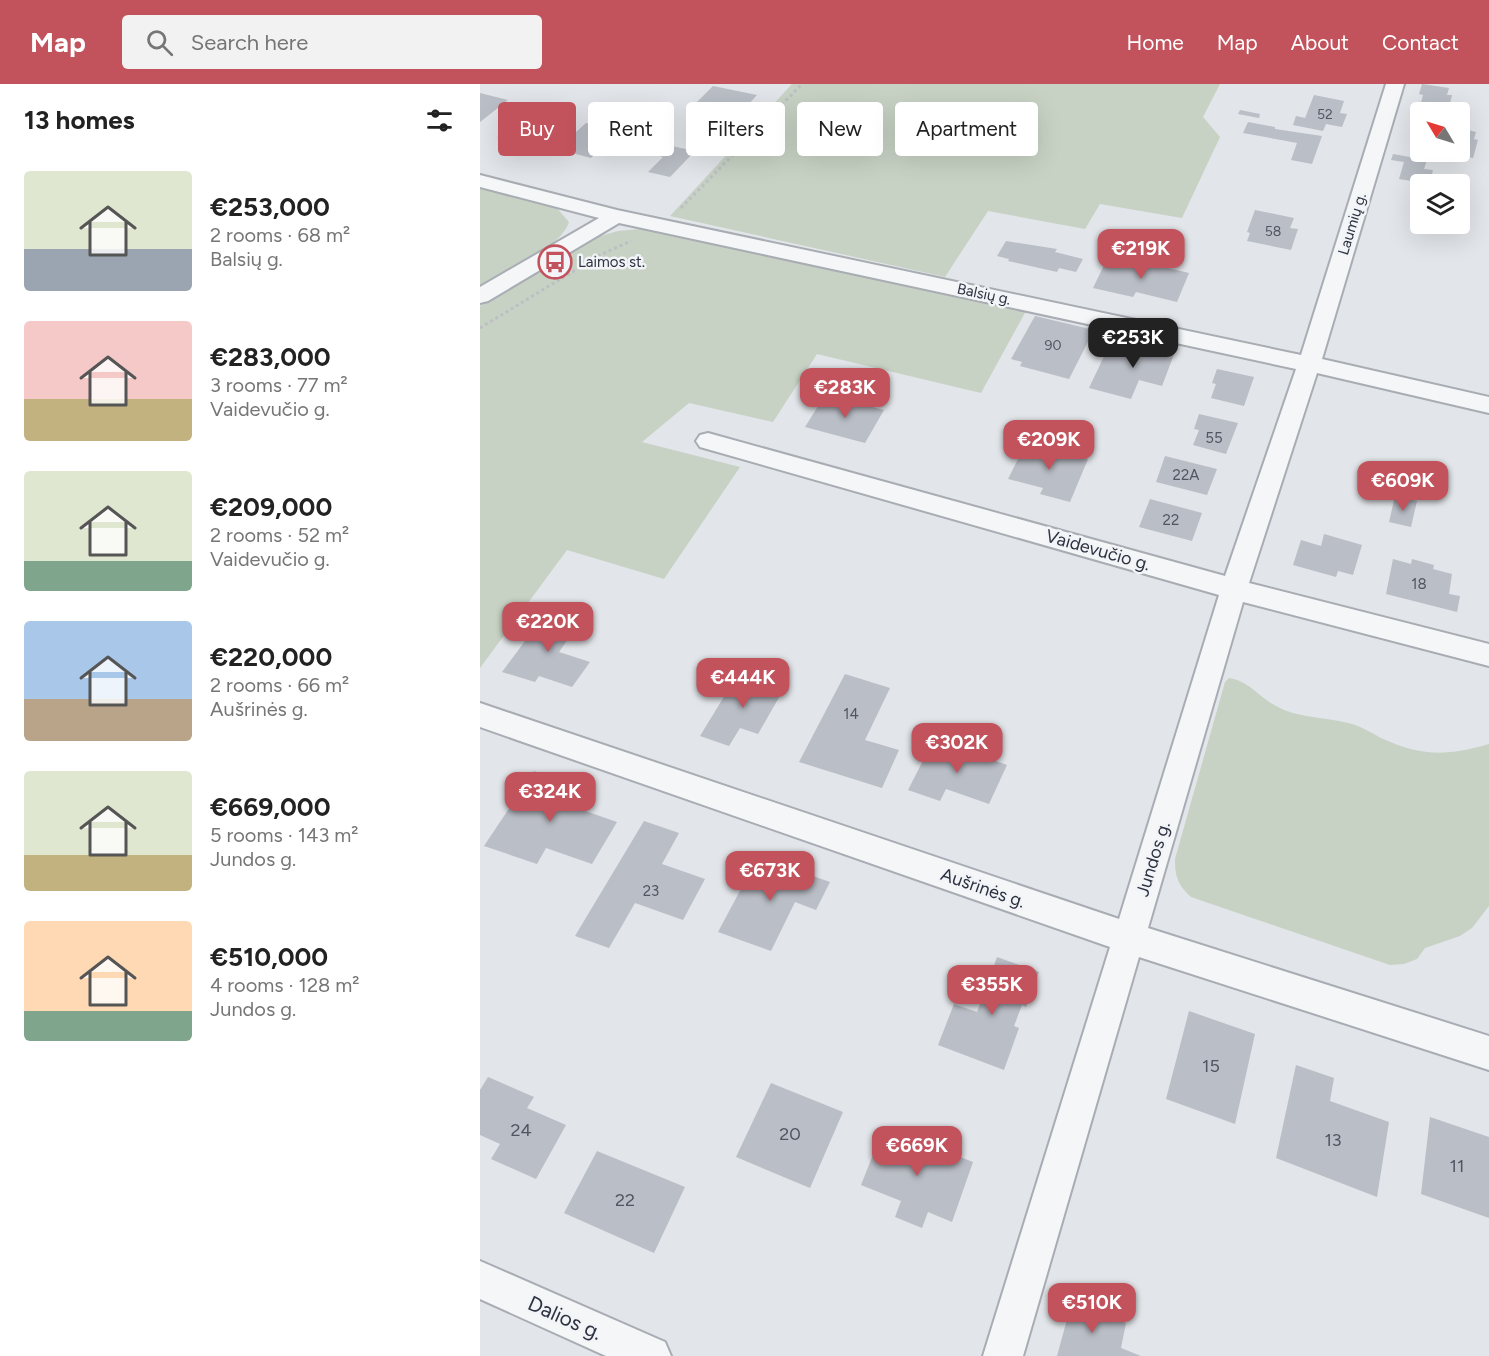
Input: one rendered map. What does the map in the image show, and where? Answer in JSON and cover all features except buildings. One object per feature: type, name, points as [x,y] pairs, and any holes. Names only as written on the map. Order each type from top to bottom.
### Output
[{"type":"street","name":"Laumių g.","points":[[1309,364],[1395,84]]},
{"type":"street","name":"Balsių g.","points":[[480,181],[616,216],[1309,364],[1489,405]]},
{"type":"street","points":[[480,297],[616,216]]},
{"type":"street","name":"Jundos g.","points":[[1003,1356],[1234,589],[1309,364]]},
{"type":"street","name":"Vaidevučio g.","points":[[708,441],[1234,589],[1489,655]]},
{"type":"street","name":"Aušrinės g.","points":[[480,715],[1129,938],[1489,1053]]},
{"type":"street","name":"Dalios g.","points":[[480,1280],[651,1356]]},
{"type":"path","points":[[480,328],[600,255],[664,226],[802,84]]},
{"type":"green space","points":[[792,84],[1220,84],[1203,117],[1220,137],[1182,218],[1100,204],[1085,229],[988,211],[945,277],[670,216],[725,156],[785,156],[785,102],[775,102]]},
{"type":"green space","points":[[480,187],[555,206],[569,222],[564,232],[544,250],[480,287]]},
{"type":"green space","points":[[640,229],[1026,311],[981,393],[817,354],[773,422],[689,403],[642,442],[740,467],[664,579],[567,550],[480,668],[480,306],[597,237],[618,231]]},
{"type":"green space","points":[[1229,678],[1242,682],[1284,710],[1353,724],[1410,749],[1435,753],[1460,751],[1489,744],[1489,906],[1472,928],[1460,936],[1425,948],[1417,959],[1404,964],[1390,965],[1191,897],[1187,893],[1178,880],[1175,859],[1225,682]]},
{"type":"place","name":"Laimos st.","points":[[555,262]]}]
